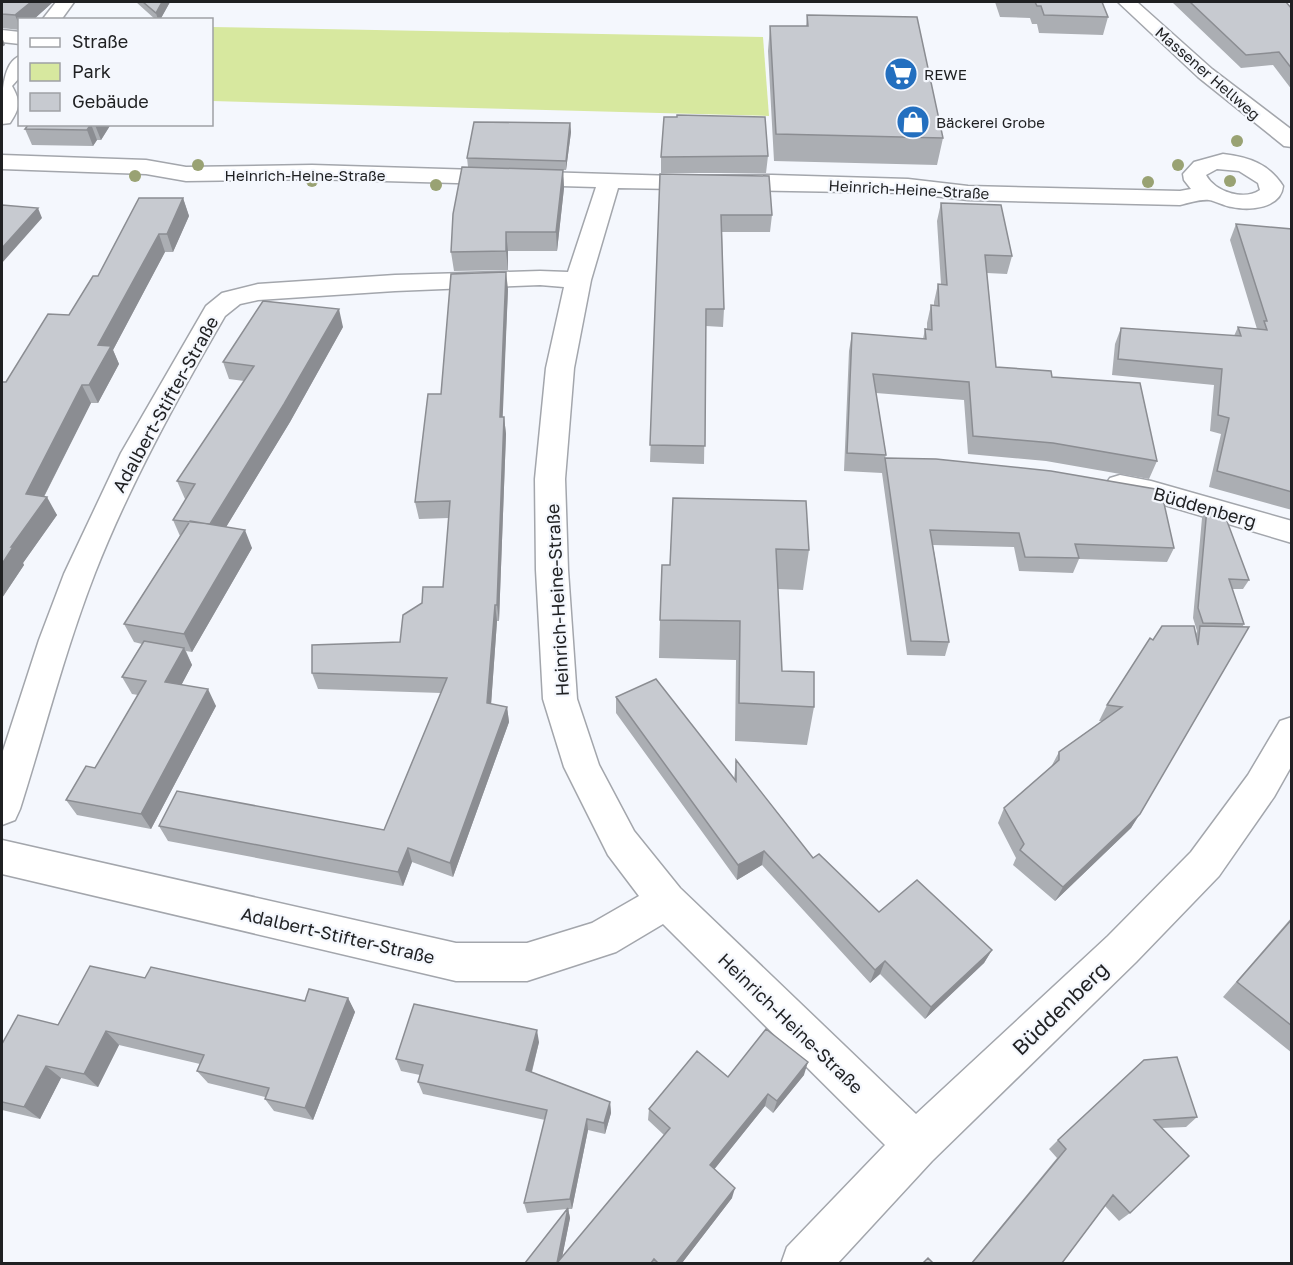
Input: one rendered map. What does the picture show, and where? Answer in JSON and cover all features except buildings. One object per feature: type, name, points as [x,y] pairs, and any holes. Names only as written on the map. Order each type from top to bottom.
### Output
[{"type":"street","points":[[53,18],[65,2]]},
{"type":"street","name":"Massener Hellweg","points":[[1127,2],[1205,73],[1292,141]]},
{"type":"street","points":[[2,36],[18,38]]},
{"type":"street","points":[[2,118],[12,104],[2,86],[18,65]]},
{"type":"street","name":"Heinrich-Heine-Straße","points":[[2,162],[146,167],[186,174],[312,172],[609,181],[908,186],[968,193],[1131,198],[1180,198],[1209,193]]},
{"type":"street","name":"Heinrich-Heine-Straße","points":[[609,181],[578,280],[560,368],[550,479],[552,570],[560,699],[582,767],[591,786],[621,843],[666,901],[916,1145]]},
{"type":"street","name":"Adalbert-Stifter-Straße","points":[[2,809],[56,642],[92,543],[133,456],[215,312],[231,298],[258,292],[417,282],[540,278],[578,280]]},
{"type":"street","name":"Büddenberg","points":[[1089,479],[1151,491],[1292,532]]},
{"type":"street","name":"Büddenberg","points":[[804,1263],[916,1145],[1122,949],[1205,864],[1261,786],[1292,731]]},
{"type":"street","name":"Adalbert-Stifter-Straße","points":[[2,857],[456,962],[527,962],[602,939],[666,901]]},
{"type":"green space","points":[[213,27],[763,37],[769,116],[213,101]]},
{"type":"place","name":"REWE","points":[[901,74]]},
{"type":"place","name":"Bäckerei Grobe","points":[[913,122]]}]
